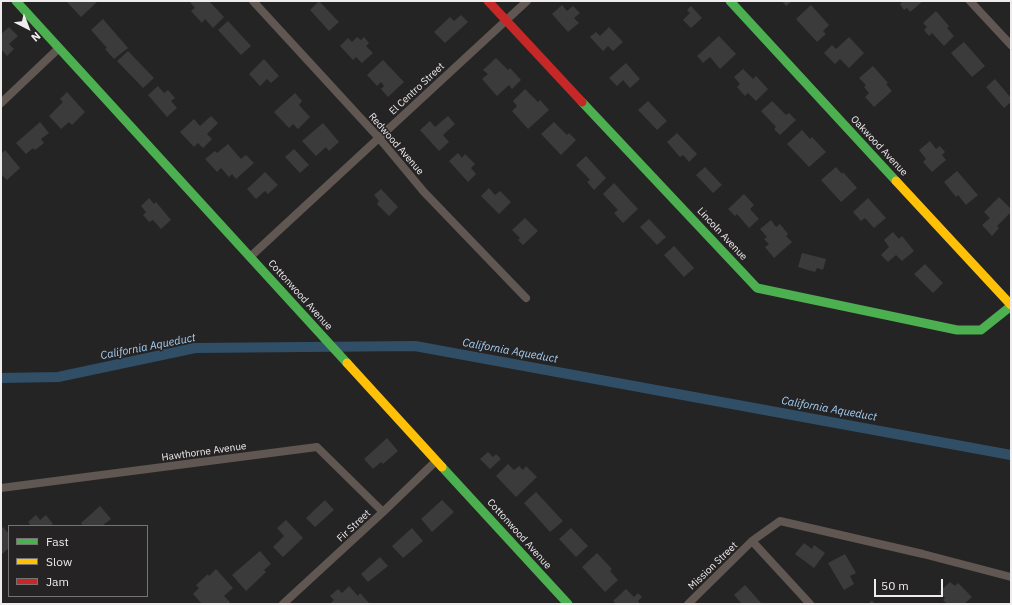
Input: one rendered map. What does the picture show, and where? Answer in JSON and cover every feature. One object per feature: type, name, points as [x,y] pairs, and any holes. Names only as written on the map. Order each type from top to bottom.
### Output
[{"type":"street","name":"Cottonwood Avenue","points":[[16,1],[568,604]]},
{"type":"street","name":"Redwood Avenue","points":[[253,1],[379,138],[424,192],[526,298]]},
{"type":"street","name":"Lincoln Avenue","points":[[488,1],[757,288],[957,330],[981,330],[1011,306]]},
{"type":"street","name":"El Centro Street","points":[[250,257],[527,1]]},
{"type":"street","name":"Oakwood Avenue","points":[[730,1],[1011,306]]},
{"type":"street","points":[[970,1],[1011,46]]},
{"type":"street","points":[[1,103],[59,48]]},
{"type":"street","name":"Hawthorne Avenue","points":[[1,488],[318,447],[383,512]]},
{"type":"street","name":"Fir Street","points":[[283,604],[436,461]]},
{"type":"street","name":"Mission Street","points":[[688,604],[752,541],[780,521],[923,554],[1011,577]]},
{"type":"street","points":[[752,541],[810,604]]},
{"type":"building","points":[[66,1],[95,1],[97,2],[81,17]]},
{"type":"building","points":[[189,1],[209,1],[224,17],[213,28],[205,19],[202,23],[191,11],[195,8]]},
{"type":"building","points":[[319,1],[339,22],[329,31],[310,10]]},
{"type":"building","points":[[782,1],[792,1],[786,6]]},
{"type":"building","points":[[901,1],[923,1],[910,12],[907,8],[904,10],[900,4],[902,2]]},
{"type":"building","points":[[562,5],[567,11],[573,6],[580,13],[574,18],[579,23],[568,32],[552,14]]},
{"type":"building","points":[[811,5],[829,25],[823,31],[826,34],[817,42],[796,19]]},
{"type":"building","points":[[691,6],[702,18],[691,28],[683,20],[690,13],[687,10]]},
{"type":"building","points":[[936,11],[949,26],[947,28],[954,36],[944,46],[932,33],[929,36],[924,30],[927,27],[923,23]]},
{"type":"building","points":[[461,15],[468,22],[445,43],[434,32],[450,17],[454,21]]},
{"type":"building","points":[[103,19],[128,48],[114,59],[105,49],[107,48],[91,30]]},
{"type":"building","points":[[228,21],[251,46],[241,55],[218,30]]},
{"type":"building","points":[[9,27],[18,36],[9,44],[14,49],[7,56],[1,49],[1,34]]},
{"type":"building","points":[[609,27],[623,42],[613,51],[608,46],[603,51],[590,37],[596,32],[600,36]]},
{"type":"building","points":[[719,36],[736,54],[720,69],[710,57],[703,63],[697,56]]},
{"type":"building","points":[[357,37],[361,40],[364,37],[369,43],[366,46],[373,53],[362,63],[356,57],[353,60],[340,46],[348,38],[352,42]]},
{"type":"building","points":[[849,37],[864,53],[849,68],[840,59],[835,64],[824,53],[832,45],[836,49]]},
{"type":"building","points":[[964,42],[985,66],[972,77],[951,53]]},
{"type":"building","points":[[128,51],[154,78],[143,88],[117,61]]},
{"type":"building","points":[[496,58],[508,70],[510,68],[521,80],[512,89],[509,85],[497,96],[482,79],[488,74],[483,70]]},
{"type":"building","points":[[264,59],[279,76],[271,83],[267,79],[260,86],[249,74]]},
{"type":"building","points":[[383,60],[404,82],[388,97],[381,89],[384,86],[381,82],[377,86],[367,75]]},
{"type":"building","points":[[626,63],[640,79],[630,88],[623,80],[617,86],[609,78]]},
{"type":"building","points":[[873,66],[888,83],[886,84],[892,91],[874,107],[865,97],[869,93],[864,87],[866,85],[859,78]]},
{"type":"building","points":[[743,69],[753,79],[756,76],[768,89],[756,101],[748,93],[745,96],[737,87],[740,84],[734,77]]},
{"type":"building","points":[[995,79],[1011,98],[1011,102],[1004,108],[986,87]]},
{"type":"building","points":[[158,86],[164,93],[168,90],[175,98],[171,101],[177,108],[167,117],[148,95]]},
{"type":"building","points":[[525,89],[538,102],[540,100],[549,110],[528,129],[512,111],[517,106],[513,101]]},
{"type":"building","points":[[67,92],[85,112],[72,125],[69,122],[61,129],[49,116],[63,102],[60,99]]},
{"type":"building","points":[[295,93],[302,101],[299,105],[310,117],[298,129],[293,124],[289,128],[274,112]]},
{"type":"building","points":[[648,101],[667,121],[657,130],[638,110]]},
{"type":"building","points":[[772,101],[786,115],[789,113],[796,120],[780,135],[774,129],[776,127],[761,111]]},
{"type":"building","points":[[211,116],[218,123],[207,134],[212,139],[203,148],[198,143],[194,147],[180,132],[194,119],[200,126]]},
{"type":"building","points":[[448,116],[455,124],[443,135],[449,142],[439,151],[420,130],[430,121],[435,127]]},
{"type":"building","points":[[40,122],[49,133],[41,139],[44,143],[35,150],[33,148],[26,154],[16,143]]},
{"type":"building","points":[[554,122],[567,135],[569,133],[576,140],[561,155],[541,134]]},
{"type":"building","points":[[323,123],[339,142],[329,151],[326,147],[316,156],[302,141]]},
{"type":"building","points":[[802,130],[810,139],[812,137],[826,152],[809,167],[787,144]]},
{"type":"building","points":[[677,133],[697,154],[689,162],[683,155],[680,157],[667,142]]},
{"type":"building","points":[[930,141],[936,149],[940,146],[945,152],[942,155],[946,160],[932,172],[923,162],[926,159],[919,150]]},
{"type":"building","points":[[228,144],[241,159],[246,155],[254,163],[236,179],[232,174],[229,177],[221,168],[217,172],[205,159],[215,151],[217,153]]},
{"type":"building","points":[[294,149],[309,165],[300,173],[285,157]]},
{"type":"building","points":[[5,150],[20,168],[7,180],[2,175],[1,176],[1,154]]},
{"type":"building","points":[[458,153],[462,158],[465,154],[475,164],[471,168],[476,174],[468,182],[449,161]]},
{"type":"building","points":[[586,156],[606,178],[594,190],[587,182],[590,180],[576,165]]},
{"type":"building","points":[[705,167],[722,185],[713,193],[696,175]]},
{"type":"building","points":[[836,167],[842,174],[843,172],[857,188],[841,202],[821,180]]},
{"type":"building","points":[[957,171],[978,195],[966,205],[958,195],[956,197],[944,182]]},
{"type":"building","points":[[265,172],[278,185],[268,194],[265,191],[256,199],[247,189]]},
{"type":"building","points":[[614,183],[638,209],[623,223],[614,213],[618,210],[603,194]]},
{"type":"building","points":[[489,188],[495,195],[500,191],[511,202],[499,214],[481,196]]},
{"type":"building","points":[[381,189],[398,207],[389,216],[377,204],[379,201],[374,195]]},
{"type":"building","points":[[744,194],[754,205],[750,209],[759,219],[749,228],[737,214],[735,216],[728,209]]},
{"type":"building","points":[[999,197],[1011,209],[1011,212],[997,226],[999,228],[992,236],[982,225],[990,218],[984,212]]},
{"type":"building","points":[[149,198],[154,204],[156,202],[171,220],[161,229],[153,220],[149,222],[143,215],[146,212],[141,206]]},
{"type":"building","points":[[868,198],[886,218],[874,228],[865,218],[861,221],[853,212]]},
{"type":"building","points":[[525,218],[538,231],[523,245],[518,240],[520,238],[512,230]]},
{"type":"building","points":[[649,219],[666,237],[657,245],[640,227]]},
{"type":"building","points":[[771,220],[776,227],[780,224],[788,234],[786,236],[792,242],[774,258],[765,247],[769,244],[764,239],[767,237],[760,229]]},
{"type":"building","points":[[893,232],[899,239],[902,236],[914,251],[902,261],[896,255],[888,262],[881,255],[889,247],[884,240]]},
{"type":"building","points":[[674,246],[694,268],[684,277],[664,255]]},
{"type":"building","points":[[802,253],[826,259],[823,270],[817,268],[815,272],[798,267]]},
{"type":"building","points":[[925,264],[943,283],[933,293],[914,274]]},
{"type":"building","points":[[387,438],[398,451],[383,464],[381,462],[373,469],[364,459]]},
{"type":"building","points":[[488,452],[493,457],[496,454],[501,459],[490,469],[480,459]]},
{"type":"building","points":[[508,464],[514,470],[519,466],[523,470],[526,466],[537,477],[516,497],[496,476]]},
{"type":"building","points":[[536,492],[563,521],[550,532],[524,503]]},
{"type":"building","points":[[325,500],[334,510],[315,527],[306,518]]},
{"type":"building","points":[[442,500],[454,512],[432,532],[421,519]]},
{"type":"building","points":[[100,506],[111,519],[103,525],[82,525],[81,523]]},
{"type":"building","points":[[36,515],[40,520],[46,515],[53,524],[29,525],[30,524],[28,522]]},
{"type":"building","points":[[286,520],[303,538],[283,557],[273,547],[284,536],[277,528]]},
{"type":"building","points":[[3,527],[8,533],[8,549],[1,555],[1,529]]},
{"type":"building","points":[[412,528],[423,541],[403,558],[392,546]]},
{"type":"building","points":[[571,528],[588,546],[576,557],[559,539]]},
{"type":"building","points":[[804,543],[812,549],[814,545],[825,553],[814,568],[795,554]]},
{"type":"building","points":[[260,551],[271,564],[264,570],[266,572],[246,591],[232,575]]},
{"type":"building","points":[[597,553],[612,569],[610,571],[618,580],[605,592],[582,567]]},
{"type":"building","points":[[845,554],[856,573],[850,576],[854,584],[844,590],[828,563]]},
{"type":"building","points":[[380,557],[388,566],[368,582],[361,574]]},
{"type":"building","points":[[216,569],[233,588],[224,596],[230,602],[228,604],[202,604],[193,594],[199,588],[196,585]]},
{"type":"building","points":[[950,582],[955,586],[958,583],[972,597],[964,604],[947,604],[943,600],[945,598],[939,592]]},
{"type":"building","points":[[745,585],[762,604],[742,604],[734,595]]},
{"type":"building","points":[[349,586],[358,596],[360,593],[370,604],[330,604],[334,600],[330,596],[338,589],[342,593]]},
{"type":"building","points":[[626,589],[634,597],[638,593],[642,597],[638,601],[640,604],[616,604],[613,601]]},
{"type":"building","points":[[872,600],[875,604],[868,604]]},
{"type":"waterway","name":"California Aqueduct","points":[[1,378],[58,377],[195,348],[415,346],[1011,455]]},
{"type":"traffic: fast","points":[[16,1],[347,363]]},
{"type":"traffic: fast","points":[[730,1],[896,181]]},
{"type":"traffic: fast","points":[[582,102],[757,288],[957,330],[981,330],[1011,306]]},
{"type":"traffic: fast","points":[[442,467],[568,604]]},
{"type":"traffic: slow","points":[[896,181],[1011,305]]},
{"type":"traffic: slow","points":[[347,363],[442,467]]},
{"type":"traffic: jam","points":[[488,1],[582,102]]}]
